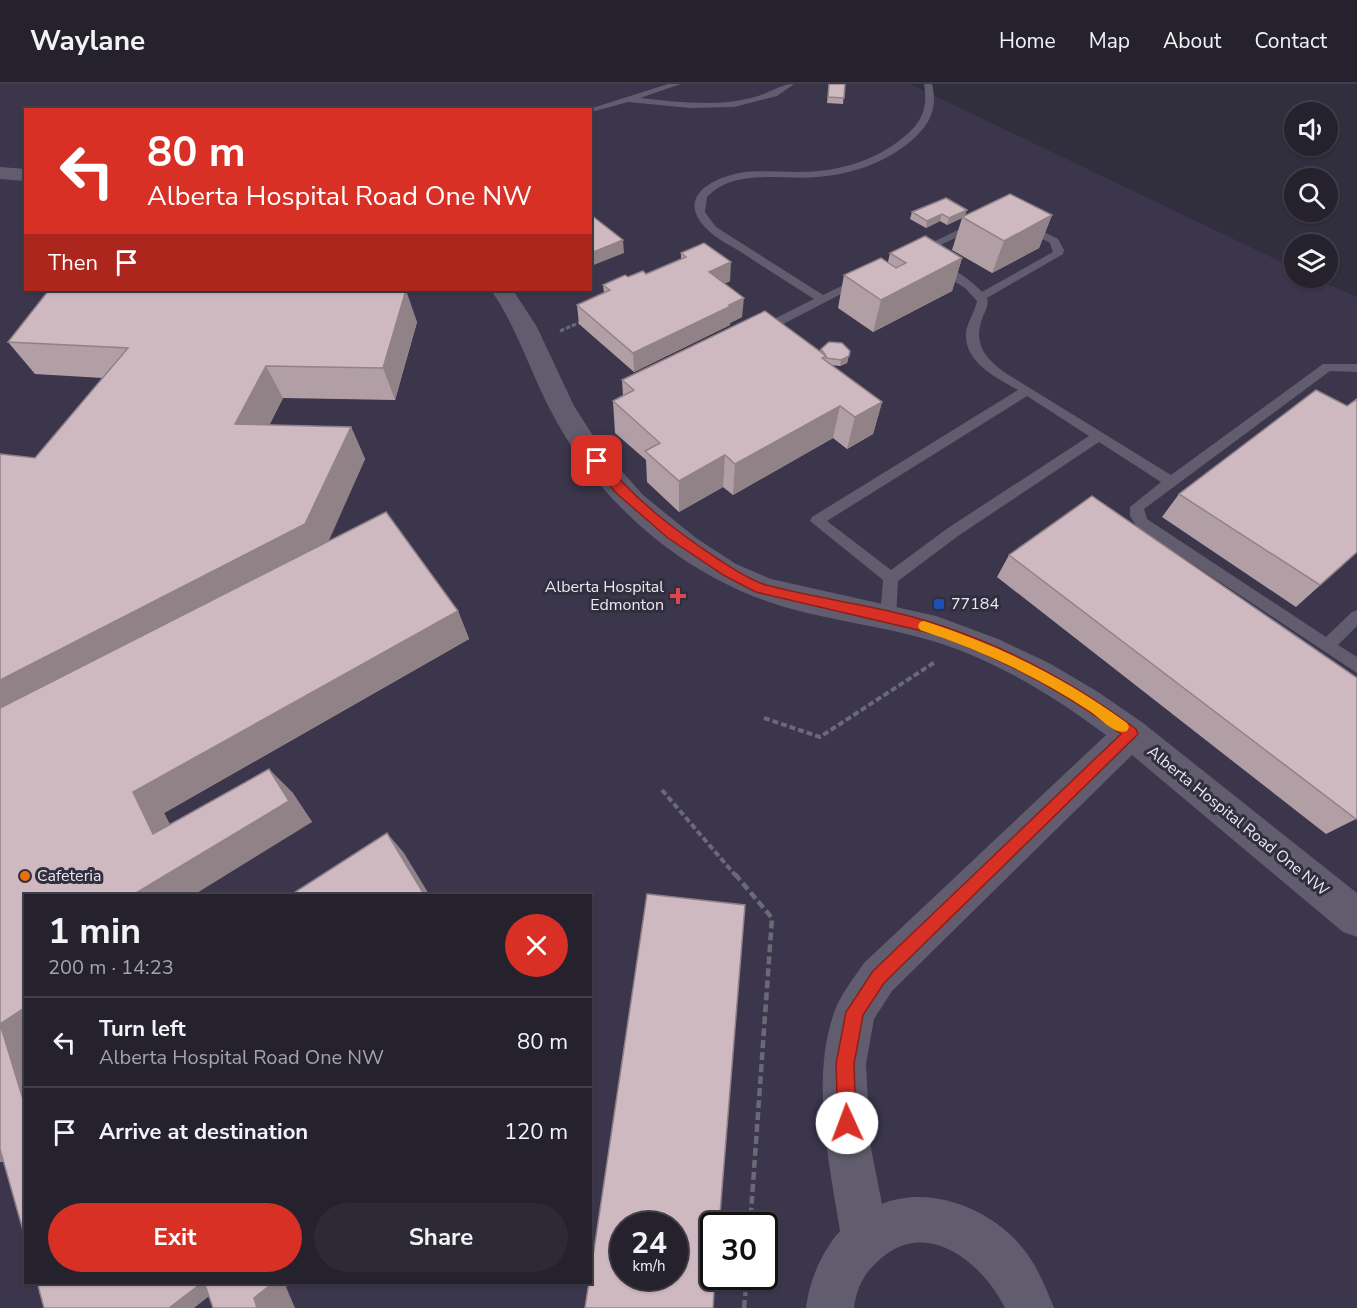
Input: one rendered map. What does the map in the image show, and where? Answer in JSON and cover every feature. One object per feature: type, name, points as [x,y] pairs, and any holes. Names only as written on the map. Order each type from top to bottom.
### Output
[{"type":"street","points":[[0,173],[24,175]]},
{"type":"street","name":"Alberta Hospital Road One NW","points":[[503,291],[527,330],[555,394],[597,461],[619,489],[672,535],[729,572],[760,588],[936,629],[1019,664],[1093,705],[1357,918]]},
{"type":"street","points":[[865,1238],[848,1143],[845,1064],[855,1012],[878,977],[1131,734]]},
{"type":"street","points":[[830,1308],[843,1265],[865,1238],[895,1221],[928,1218],[964,1230],[997,1254],[1023,1290],[1030,1308]]},
{"type":"lane","points":[[592,109],[677,84]]},
{"type":"lane","points":[[628,99],[694,106],[740,103],[775,93],[790,84]]},
{"type":"lane","points":[[823,300],[712,230],[701,215],[699,204],[701,196],[709,189],[737,176],[823,174],[864,165],[880,158],[905,142],[930,114],[932,107],[928,84]]},
{"type":"lane","points":[[990,219],[910,256],[966,284],[981,297],[983,301],[981,311],[972,333],[979,355],[997,373],[1171,482]]},
{"type":"lane","points":[[981,297],[1058,254],[1059,250],[1054,241],[1009,220]]},
{"type":"lane","points":[[752,335],[874,274]]},
{"type":"lane","points":[[1357,368],[1327,367],[1137,507],[1137,516],[1142,523],[1357,666]]},
{"type":"lane","points":[[891,578],[817,520],[1027,390]]},
{"type":"lane","points":[[888,619],[891,578],[953,532],[1099,436]]},
{"type":"lane","points":[[1327,646],[1357,616]]},
{"type":"path","points":[[764,718],[820,737],[956,649],[966,640]]},
{"type":"path","points":[[662,790],[772,918],[751,1212]]},
{"type":"path","points":[[744,1308],[746,1290]]},
{"type":"shaded area","name":"Alberta Hospital Edmonton","points":[[0,84],[910,84],[1284,263],[1284,288],[1337,288],[1357,297],[1357,1308],[0,1308]]},
{"type":"building","points":[[829,84],[845,84],[844,98],[828,97]]},
{"type":"building","points":[[1010,194],[1052,215],[1004,241],[962,217]]},
{"type":"building","points":[[946,198],[967,210],[949,218],[942,214],[927,221],[912,212]]},
{"type":"building","points":[[592,216],[623,240],[592,253]]},
{"type":"building","points":[[925,236],[962,258],[881,300],[844,275],[881,258],[896,268],[906,263],[890,253]]},
{"type":"building","points":[[704,243],[731,262],[709,272],[744,298],[729,305],[731,306],[633,353],[577,305],[610,290],[603,285],[625,275],[628,277],[643,271],[646,274],[686,257],[681,253]]},
{"type":"building","points":[[48,291],[406,291],[383,368],[266,366],[235,424],[351,427],[305,524],[0,680],[0,454],[35,458],[128,348],[8,342]]},
{"type":"building","points":[[765,311],[826,356],[822,358],[882,402],[855,417],[840,406],[735,464],[725,455],[679,481],[645,451],[660,443],[613,401],[634,390],[622,380]]},
{"type":"building","points":[[829,342],[842,343],[850,351],[849,356],[841,360],[826,358],[821,349]]},
{"type":"building","points":[[1316,390],[1347,406],[1357,399],[1357,552],[1320,585],[1179,494]]},
{"type":"building","points":[[1092,496],[1357,678],[1356,819],[1009,555]]},
{"type":"building","points":[[386,512],[458,611],[133,792],[153,834],[269,769],[289,801],[134,894],[24,894],[24,1008],[0,1024],[0,708]]},
{"type":"building","points":[[387,833],[424,894],[292,894]]},
{"type":"building","points":[[647,894],[745,905],[720,1212],[700,1212],[700,1290],[714,1290],[713,1308],[585,1308],[589,1284],[592,1284],[592,1263]]},
{"type":"building","points":[[0,1024],[24,1102],[24,1234],[0,1149]]},
{"type":"building","points":[[38,1284],[200,1284],[169,1308],[44,1308]]},
{"type":"building","points":[[205,1284],[272,1284],[254,1298],[257,1308],[213,1308]]},
{"type":"slow traffic","points":[[924,626],[966,640],[1019,664],[1093,705],[1122,727]]},
{"type":"place","name":"Alberta Hospital Edmonton","points":[[678,596]]},
{"type":"place","name":"77184","points":[[939,604]]},
{"type":"place","name":"Cafeteria","points":[[25,876]]},
{"type":"route","points":[[597,461],[619,489],[672,535],[729,572],[760,588],[778,594],[913,623],[966,640],[1019,664],[1093,705],[1131,734],[878,977],[855,1012],[845,1064],[847,1123]]}]
